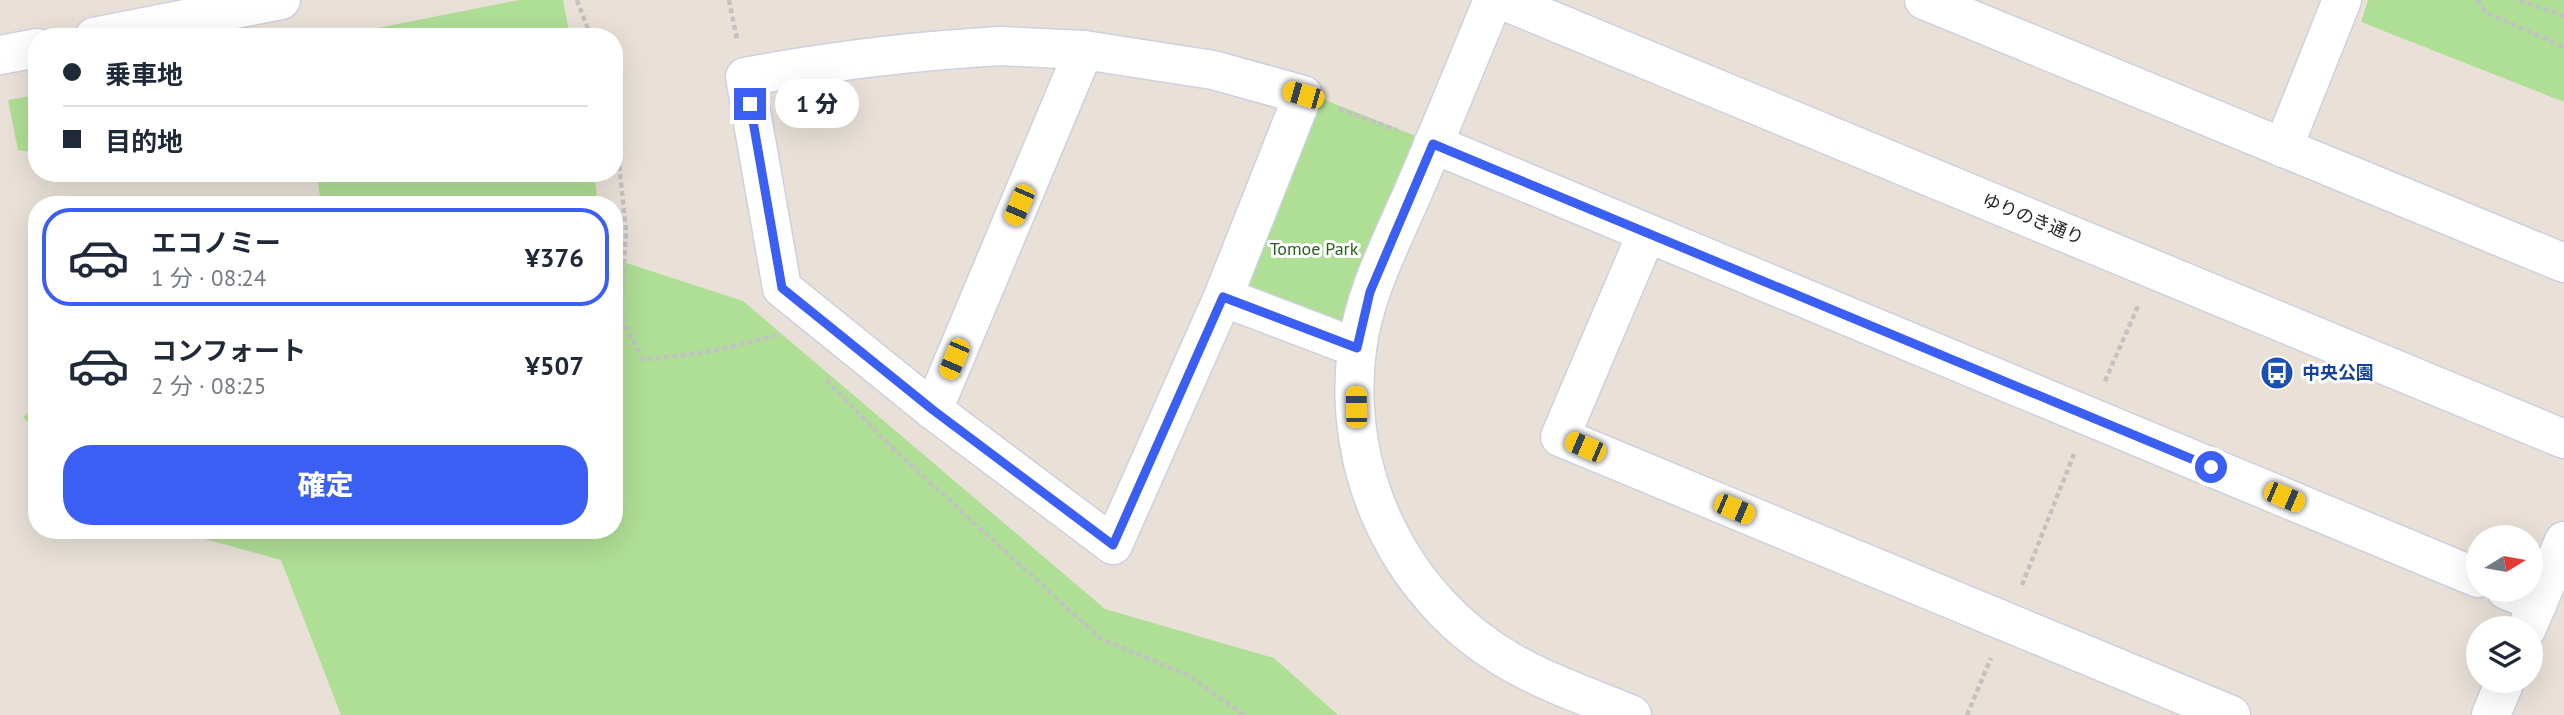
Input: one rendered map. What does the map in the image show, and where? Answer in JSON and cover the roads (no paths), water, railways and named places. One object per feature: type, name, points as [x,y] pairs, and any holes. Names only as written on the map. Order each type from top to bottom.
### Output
[{"type":"street","points":[[139,28],[281,0]]},
{"type":"street","points":[[1493,0],[1370,292],[1357,348],[1356,407],[1365,470],[1376,511],[1404,561],[1438,605],[1509,661],[1632,715]]},
{"type":"street","name":"ゆりのき通り","points":[[1502,0],[2564,439]]},
{"type":"street","points":[[1924,0],[2564,263]]},
{"type":"street","points":[[2284,148],[2342,0]]},
{"type":"street","points":[[1000,46],[1084,50],[1213,70],[1303,95],[1223,297],[1113,545],[933,410],[782,288],[745,77],[827,61],[911,51],[1000,46]]},
{"type":"street","points":[[0,55],[28,50]]},
{"type":"street","points":[[933,410],[1084,50]]},
{"type":"street","points":[[1433,144],[1646,235],[2466,573]]},
{"type":"street","points":[[1646,235],[1560,437],[2231,715]]},
{"type":"street","points":[[1223,297],[1357,348]]},
{"type":"street","points":[[2524,607],[2564,541]]},
{"type":"street","points":[[2491,715],[2500,693]]},
{"type":"place","name":"中央公園","points":[[2277,373]]},
{"type":"park label","name":"Tomoe Park","points":[[1314,249]]}]
